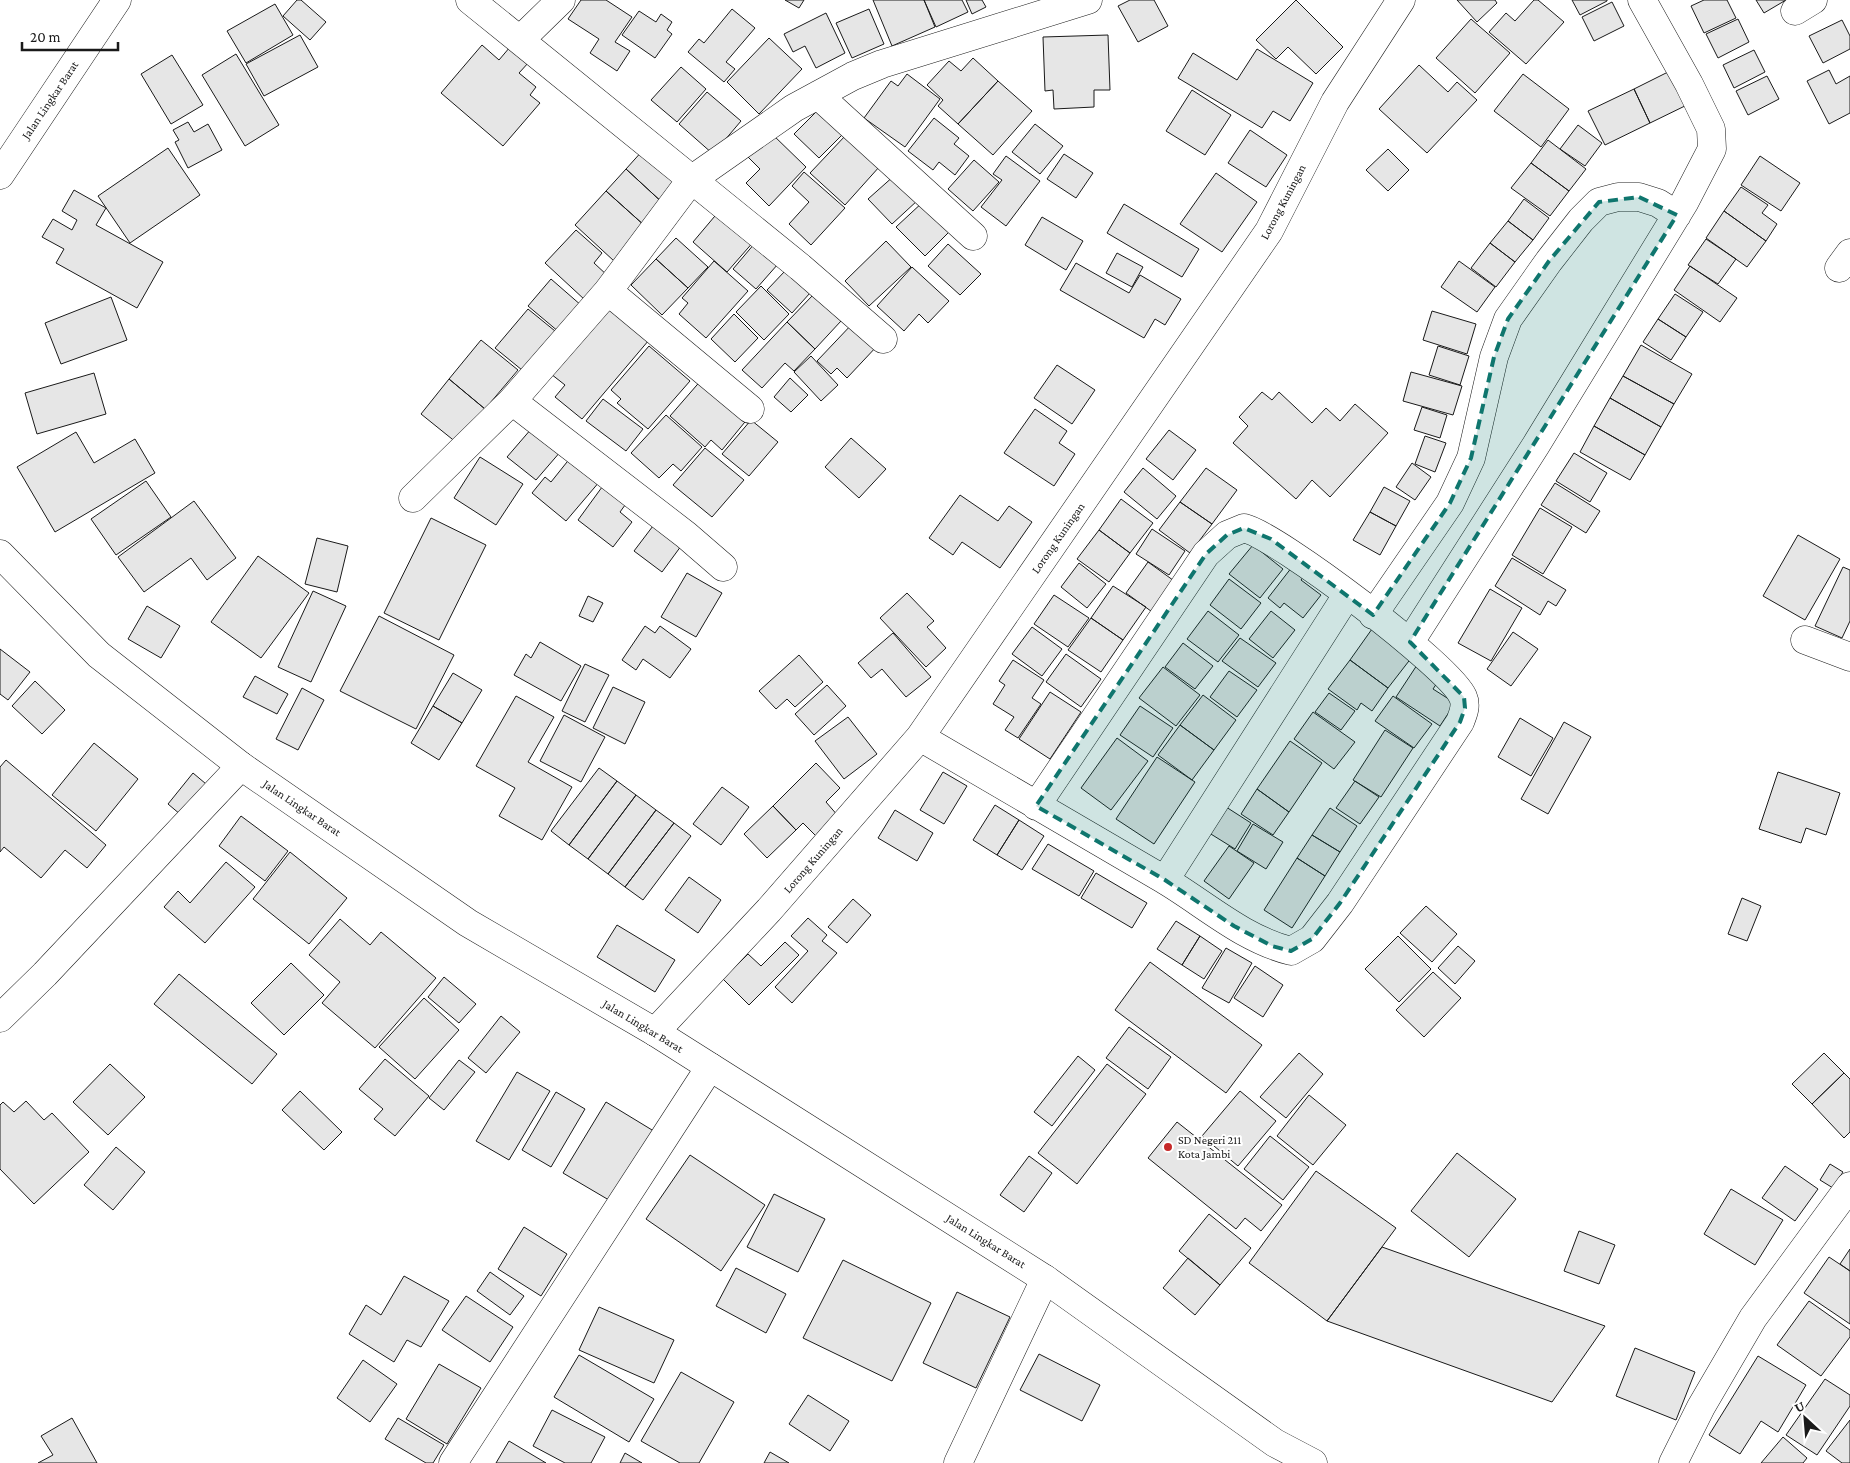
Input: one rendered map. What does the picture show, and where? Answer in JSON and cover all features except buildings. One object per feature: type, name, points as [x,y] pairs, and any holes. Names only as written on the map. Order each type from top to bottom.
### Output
[{"type":"main road","name":"Jalan Lingkar Barat","points":[[0,175],[117,0]]},
{"type":"main road","points":[[470,0],[800,267],[883,339]]},
{"type":"main road","points":[[520,40],[561,0]]},
{"type":"main road","points":[[413,498],[512,401],[608,291],[691,180],[794,108],[852,76],[882,64],[1088,0]]},
{"type":"main road","name":"Lorong Kuningan","points":[[655,1032],[769,910],[920,737],[1269,231],[1335,102],[1401,0]]},
{"type":"main road","points":[[1410,642],[1530,453],[1677,215],[1712,149],[1711,129],[1689,84],[1642,0]]},
{"type":"main road","points":[[818,95],[973,236]]},
{"type":"main road","points":[[1373,614],[1450,503],[1471,458],[1494,357],[1508,319],[1549,261],[1581,220],[1599,202],[1618,197],[1639,197],[1658,203],[1677,215]]},
{"type":"main road","points":[[608,291],[750,410]]},
{"type":"main road","points":[[512,401],[686,535],[723,567]]},
{"type":"main road","points":[[920,737],[1036,806],[1165,880],[1234,926],[1272,946],[1291,951],[1312,939],[1340,903],[1460,722],[1465,708],[1464,697],[1451,680],[1410,642],[1271,539],[1244,528],[1227,536],[1206,554],[1036,806]]},
{"type":"main road","name":"Jalan Lingkar Barat","points":[[0,554],[99,655],[241,766],[468,923],[655,1032],[1045,1279],[1274,1443],[1313,1463]]},
{"type":"main road","points":[[1165,880],[1347,595]]},
{"type":"main road","points":[[1805,640],[1850,657]]},
{"type":"main road","points":[[0,1018],[241,766]]},
{"type":"main road","points":[[453,1463],[710,1067]]},
{"type":"main road","points":[[1673,1463],[1701,1407],[1753,1318],[1850,1186]]},
{"type":"main road","points":[[958,1463],[1045,1279]]},
{"type":"highlighted area","points":[[1639,197],[1677,215],[1410,642],[1464,697],[1465,708],[1460,722],[1340,903],[1312,939],[1291,951],[1272,946],[1234,926],[1165,880],[1036,806],[1206,554],[1227,535],[1244,528],[1271,539],[1373,615],[1450,503],[1471,458],[1494,357],[1508,319],[1549,261],[1599,202]]},
{"type":"place","name":"SD Negeri 211 Kota Jambi","points":[[1168,1147]]}]
